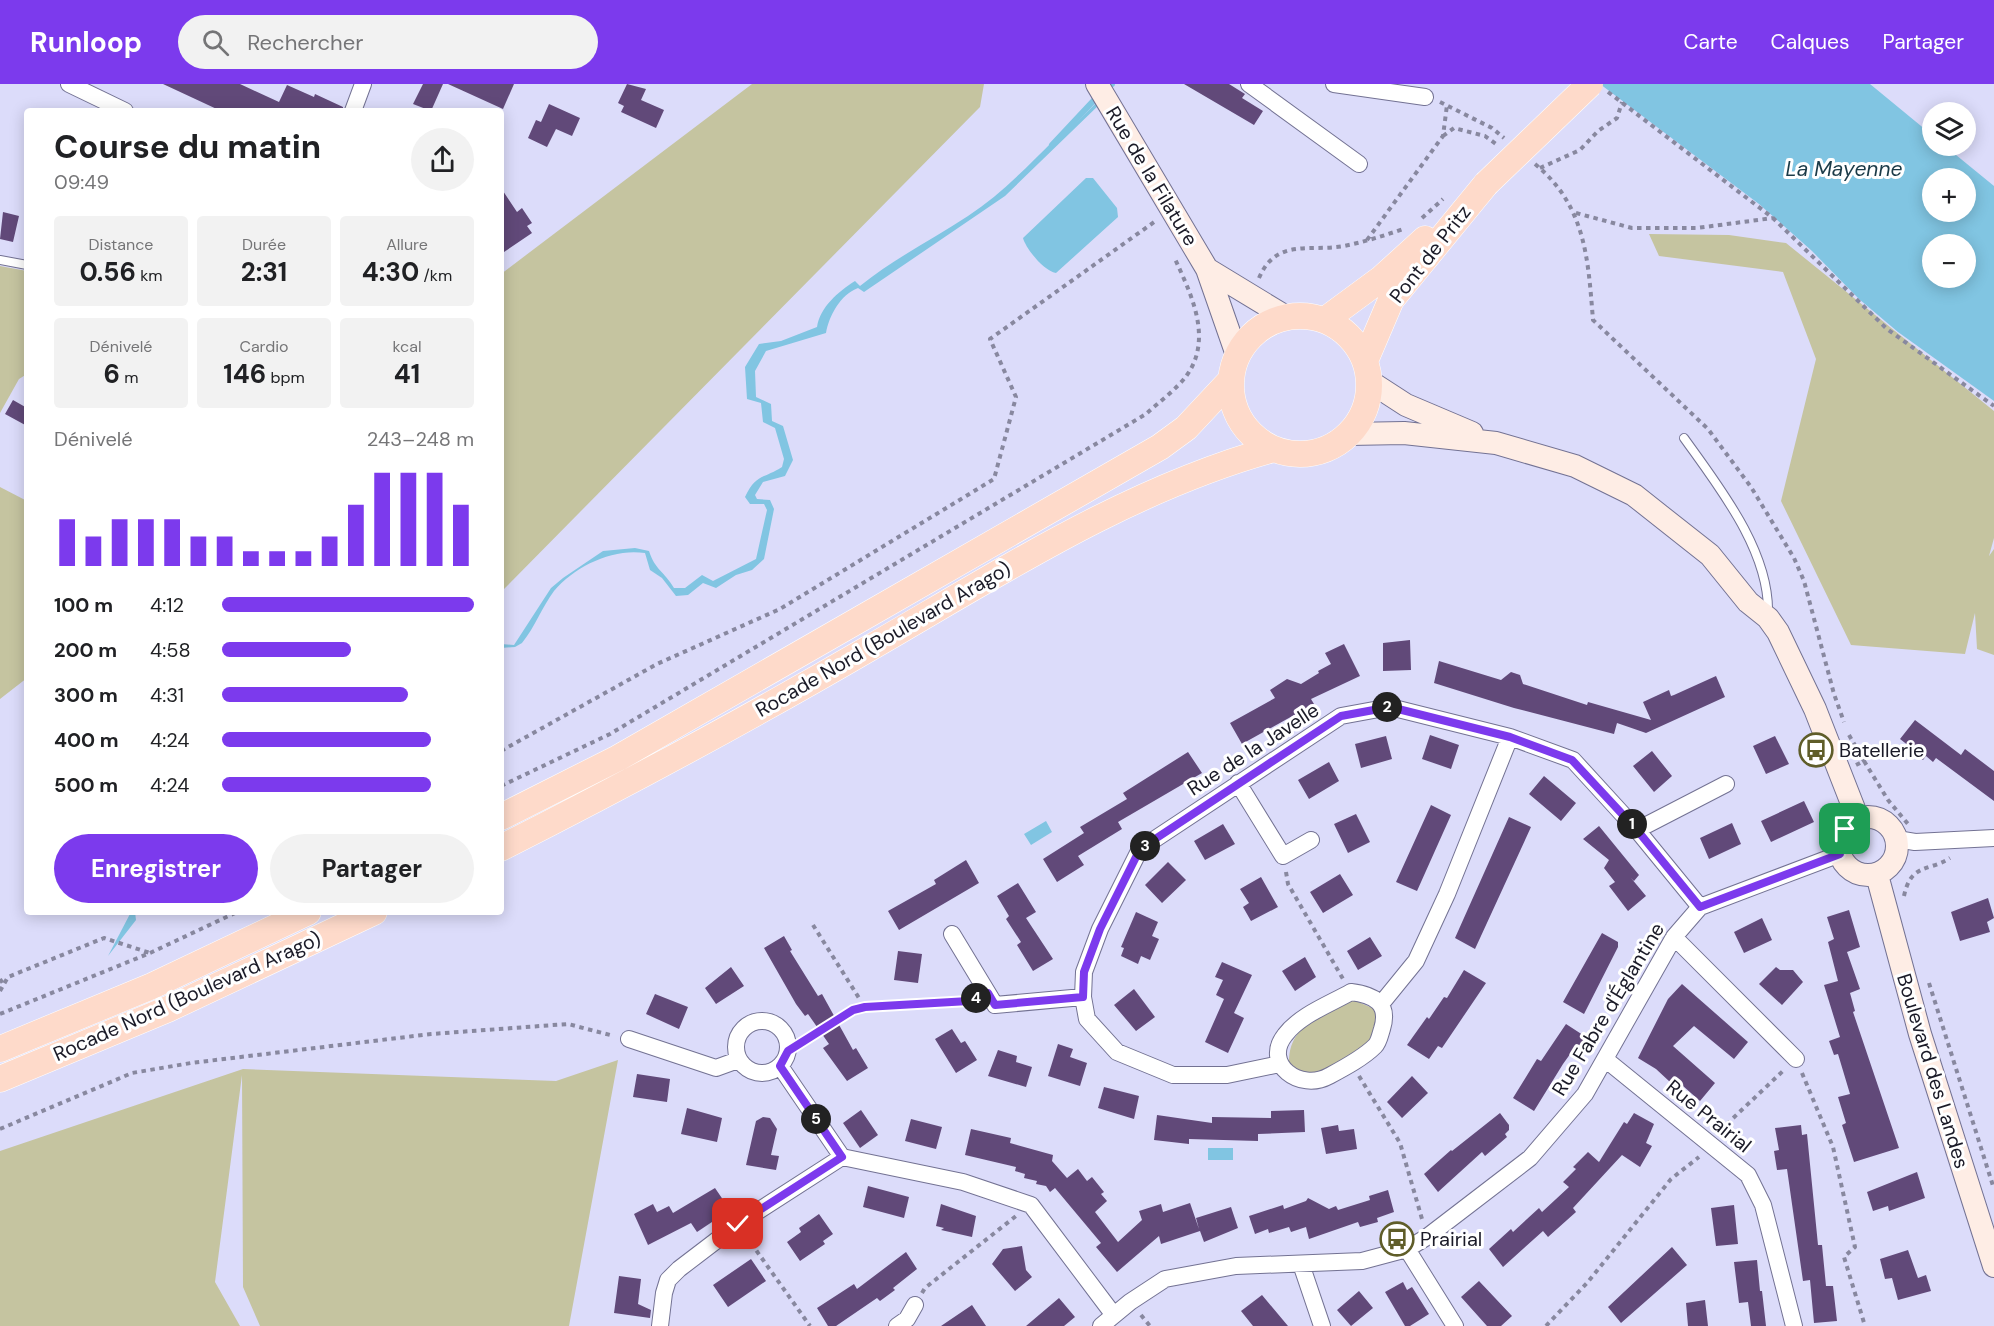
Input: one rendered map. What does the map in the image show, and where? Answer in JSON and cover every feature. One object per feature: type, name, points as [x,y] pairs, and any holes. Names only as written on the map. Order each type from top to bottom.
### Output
[{"type":"main road","name":"Pont de Pritz","points":[[1325,320],[1382,278],[1598,87]]},
{"type":"main road","name":"Pont de Pritz","points":[[1367,371],[1392,300],[1486,184]]},
{"type":"main road","points":[[1306,316],[1325,320],[1342,330],[1356,344],[1367,371],[1368,401],[1361,419],[1349,434],[1332,446],[1313,453],[1293,454],[1274,449],[1255,438],[1241,422],[1232,402],[1230,381],[1237,355],[1249,338],[1266,324],[1286,317],[1306,316]]},
{"type":"main road","name":"Rocade Nord (Boulevard Arago)","points":[[504,815],[648,741],[1160,447],[1186,428],[1230,381]]},
{"type":"main road","name":"Rocade Nord (Boulevard Arago)","points":[[504,846],[629,782],[815,680],[1016,563],[1144,495],[1234,460],[1274,449]]},
{"type":"main road","name":"Rocade Nord (Boulevard Arago)","points":[[0,1049],[152,986],[302,915]]},
{"type":"main road","name":"Rocade Nord (Boulevard Arago)","points":[[0,1079],[168,1009],[368,915]]},
{"type":"street","points":[[69,84],[119,108]]},
{"type":"street","points":[[354,108],[363,84]]},
{"type":"street","name":"Rue de la Filature","points":[[1097,84],[1207,269],[1237,355]]},
{"type":"street","points":[[1249,84],[1359,164]]},
{"type":"street","points":[[1334,84],[1425,97]]},
{"type":"street","name":"Rue de la Filature","points":[[1207,269],[1286,317]]},
{"type":"street","points":[[1367,371],[1406,405],[1496,443],[1575,466],[1634,495],[1710,555],[1748,602],[1768,618],[1778,632],[1815,709],[1858,819]]},
{"type":"street","points":[[1349,434],[1404,433],[1496,443]]},
{"type":"street","name":"Rue de la Javelle","points":[[1280,1064],[1227,1075],[1173,1075],[1117,1052],[1087,1019],[1083,997],[1084,972],[1100,929],[1140,849],[1341,716],[1390,707],[1510,737],[1572,760],[1637,830],[1700,907]]},
{"type":"street","points":[[1381,1004],[1416,961],[1447,894],[1510,737]]},
{"type":"street","points":[[1238,783],[1283,856],[1311,840]]},
{"type":"street","points":[[1637,830],[1726,784]]},
{"type":"street","points":[[1878,818],[1893,830],[1897,839],[1896,857],[1885,871],[1877,874],[1858,874],[1844,862],[1840,854],[1840,837],[1851,823],[1858,819],[1878,818]]},
{"type":"street","points":[[1897,839],[1915,842],[1955,838],[1994,838]]},
{"type":"street","name":"Rue Fabre d'Églantine","points":[[1107,1320],[1166,1279],[1236,1266],[1362,1260],[1407,1248],[1427,1237],[1530,1158],[1585,1094],[1674,937],[1700,907],[1840,854]]},
{"type":"street","name":"Boulevard des Landes","points":[[1877,874],[1920,1034],[1994,1266]]},
{"type":"street","points":[[952,934],[995,1005],[1083,997]]},
{"type":"street","points":[[1674,937],[1796,1059]]},
{"type":"street","points":[[1351,992],[1366,994],[1381,1004],[1385,1017],[1377,1045],[1326,1078],[1307,1083],[1290,1075],[1280,1064],[1279,1051],[1284,1036],[1296,1023],[1351,992]]},
{"type":"street","points":[[762,1021],[779,1027],[788,1042],[784,1059],[774,1071],[758,1074],[750,1071],[738,1060],[735,1051],[739,1034],[745,1027],[762,1021]]},
{"type":"street","points":[[629,1039],[716,1068],[738,1060]]},
{"type":"street","points":[[784,1059],[842,1157]]},
{"type":"street","name":"Rue Prairial","points":[[1605,1059],[1748,1175],[1763,1205],[1794,1326]]},
{"type":"street","points":[[660,1326],[668,1280],[679,1269],[738,1224],[842,1157],[963,1182],[1030,1204],[1107,1320]]},
{"type":"street","points":[[1407,1248],[1455,1326]]},
{"type":"street","points":[[1301,1264],[1322,1326]]},
{"type":"street","points":[[897,1326],[907,1319],[915,1305]]},
{"type":"lane","points":[[0,260],[24,265]]},
{"type":"lane","points":[[1684,438],[1728,500],[1759,561],[1768,600],[1768,618]]},
{"type":"lane","points":[[865,1007],[969,1001],[988,993]]},
{"type":"path","points":[[1598,87],[1622,102],[1773,218],[1887,329],[1994,406]]},
{"type":"path","points":[[1532,164],[1540,168],[1580,150],[1598,131],[1617,118],[1622,102]]},
{"type":"path","points":[[1443,136],[1448,105]]},
{"type":"path","points":[[1367,241],[1443,136],[1454,128],[1485,136],[1505,149]]},
{"type":"path","points":[[1421,219],[1448,195]]},
{"type":"path","points":[[1593,320],[1588,259],[1576,213],[1632,228],[1697,228],[1773,218]]},
{"type":"path","points":[[504,749],[657,664],[780,609],[994,479],[1016,397],[990,339],[1157,219],[1161,229]]},
{"type":"path","points":[[1257,282],[1264,267],[1276,255],[1296,248],[1319,249],[1367,241],[1412,226]]},
{"type":"path","points":[[504,785],[610,734],[1146,414],[1187,375],[1197,353],[1199,318],[1170,249]]},
{"type":"path","points":[[1839,772],[1864,761],[1902,816],[1909,824],[1917,825]]},
{"type":"path","points":[[1903,900],[1907,883],[1914,875],[1925,866],[1952,856],[1955,838]]},
{"type":"path","points":[[1283,856],[1288,884],[1351,992]]},
{"type":"path","points":[[212,924],[226,915]]},
{"type":"path","points":[[0,1014],[150,953],[231,915]]},
{"type":"path","points":[[784,1059],[853,1010],[865,1007],[813,925]]},
{"type":"path","points":[[0,991],[8,977],[104,938],[150,953]]},
{"type":"path","points":[[1928,978],[1994,1189]]},
{"type":"path","points":[[0,979],[4,985]]},
{"type":"path","points":[[0,1129],[16,1120],[44,1112],[132,1073],[191,1063],[431,1034],[568,1024],[629,1039]]},
{"type":"path","points":[[1546,1326],[1587,1283],[1671,1179],[1712,1146],[1730,1121],[1796,1059],[1833,1148],[1855,1247],[1844,1257],[1865,1326]]},
{"type":"path","points":[[1351,1063],[1400,1143],[1427,1237]]},
{"type":"path","points":[[915,1305],[925,1288],[1030,1204]]},
{"type":"path","points":[[738,1224],[810,1326]]},
{"type":"green space","points":[[752,84],[984,84],[980,107],[504,589],[504,272]]},
{"type":"green space","points":[[1649,234],[1729,235],[1786,243],[1994,411],[1994,538],[1989,556],[1994,549],[1994,655],[1977,649],[1975,613],[1965,654],[1851,645],[1781,501],[1816,359],[1783,272],[1659,256]]},
{"type":"green space","points":[[0,266],[24,270],[24,376],[19,379],[0,413]]},
{"type":"green space","points":[[0,487],[24,499],[24,680],[0,699]]},
{"type":"green space","points":[[1351,999],[1375,1009],[1378,1023],[1374,1041],[1319,1073],[1300,1073],[1289,1062],[1290,1049],[1301,1030],[1319,1016]]},
{"type":"green space","points":[[618,1060],[569,1326],[260,1326],[243,1287],[242,1075],[215,1282],[240,1326],[0,1326],[0,1151],[243,1069],[556,1081]]},
{"type":"water","name":"La Mayenne","points":[[1600,84],[1870,84],[1922,127],[1922,156],[1957,156],[1972,168],[1922,168],[1922,222],[1976,222],[1976,171],[1994,186],[1994,401],[1898,332],[1859,299],[1812,251],[1759,204]]},
{"type":"water","points":[[1099,100],[1101,103],[1005,196],[864,292],[858,288],[846,296],[833,313],[826,333],[766,351],[755,371],[756,397],[771,404],[772,421],[783,426],[793,460],[785,476],[763,482],[755,495],[757,499],[770,500],[774,509],[764,559],[752,570],[736,575],[716,588],[703,583],[688,595],[676,596],[662,578],[650,570],[645,553],[620,553],[608,556],[584,567],[563,582],[554,591],[522,643],[515,647],[504,648],[504,644],[514,645],[551,588],[603,551],[635,548],[649,551],[654,562],[674,588],[685,588],[702,575],[713,581],[756,559],[767,510],[764,504],[750,504],[745,497],[753,484],[782,467],[784,459],[775,428],[763,422],[761,403],[747,399],[745,367],[759,344],[781,341],[817,327],[826,307],[842,290],[855,281],[860,286],[980,208],[1054,140],[1055,144]]},
{"type":"water","points":[[1086,178],[1093,178],[1117,208],[1118,217],[1056,273],[1036,259],[1023,238]]},
{"type":"water","points":[[1046,821],[1052,832],[1031,845],[1024,834]]},
{"type":"water","points":[[129,915],[135,915],[136,920],[108,956]]},
{"type":"water","points":[[1208,1148],[1233,1148],[1233,1160],[1208,1160]]},
{"type":"building","points":[[163,84],[240,84],[279,102],[287,85],[314,97],[315,94],[343,107],[343,108],[215,108]]},
{"type":"building","points":[[423,84],[443,84],[432,108],[423,108],[413,104]]},
{"type":"building","points":[[448,84],[514,84],[503,108]]},
{"type":"building","points":[[627,84],[646,89],[641,100],[664,110],[656,128],[621,112],[624,106],[618,103]]},
{"type":"building","points":[[1184,84],[1229,84],[1245,94],[1242,98],[1263,111],[1254,125]]},
{"type":"building","points":[[549,104],[580,118],[572,136],[556,129],[547,147],[528,138],[536,120],[541,122]]},
{"type":"building","points":[[504,192],[517,212],[522,208],[532,223],[527,226],[532,233],[504,252]]},
{"type":"building","points":[[3,212],[19,216],[13,242],[0,239]]},
{"type":"building","points":[[13,400],[24,406],[24,424],[5,414]]},
{"type":"building","points":[[1410,640],[1411,670],[1383,671],[1383,643]]},
{"type":"building","points":[[1344,644],[1360,676],[1311,699],[1314,704],[1242,744],[1230,723],[1275,698],[1270,690],[1287,679],[1301,684],[1319,673],[1318,671],[1331,664],[1325,653]]},
{"type":"building","points":[[1439,661],[1501,680],[1511,672],[1520,675],[1523,684],[1587,705],[1588,702],[1651,720],[1643,702],[1669,690],[1671,696],[1716,676],[1725,697],[1646,733],[1617,723],[1614,734],[1514,708],[1434,683]]},
{"type":"building","points":[[1915,720],[1961,755],[1965,749],[1994,771],[1994,801],[1936,758],[1933,762],[1926,756],[1923,760],[1908,748],[1909,746],[1900,739]]},
{"type":"building","points":[[1430,735],[1459,745],[1451,769],[1422,759]]},
{"type":"building","points":[[1386,736],[1392,759],[1361,768],[1355,744]]},
{"type":"building","points":[[1775,736],[1789,764],[1766,774],[1753,746]]},
{"type":"building","points":[[1652,751],[1672,776],[1654,792],[1633,766]]},
{"type":"building","points":[[1188,752],[1202,773],[1118,822],[1122,829],[1078,856],[1084,865],[1057,882],[1043,859],[1084,833],[1080,827],[1127,799],[1123,793]]},
{"type":"building","points":[[1329,762],[1339,781],[1309,799],[1298,780]]},
{"type":"building","points":[[1544,776],[1576,803],[1561,821],[1529,794]]},
{"type":"building","points":[[1804,801],[1814,822],[1771,842],[1761,821]]},
{"type":"building","points":[[1431,805],[1451,815],[1417,891],[1396,882]]},
{"type":"building","points":[[1356,814],[1370,842],[1348,853],[1334,824]]},
{"type":"building","points":[[1509,817],[1531,827],[1475,949],[1455,938]]},
{"type":"building","points":[[1732,823],[1741,844],[1709,859],[1700,838]]},
{"type":"building","points":[[1223,824],[1235,844],[1205,860],[1194,841]]},
{"type":"building","points":[[1599,826],[1639,875],[1634,881],[1631,878],[1646,896],[1628,911],[1609,886],[1615,882],[1604,868],[1609,860],[1583,839]]},
{"type":"building","points":[[966,860],[979,883],[899,930],[888,911],[936,884],[934,880]]},
{"type":"building","points":[[1168,862],[1186,880],[1162,903],[1145,885]]},
{"type":"building","points":[[1340,874],[1353,895],[1323,913],[1310,892]]},
{"type":"building","points":[[1261,877],[1278,907],[1251,921],[1243,907],[1249,903],[1240,889]]},
{"type":"building","points":[[1018,883],[1036,912],[1026,918],[1053,959],[1033,971],[1017,945],[1021,942],[1006,919],[1009,916],[997,896]]},
{"type":"building","points":[[1988,898],[1994,918],[1987,922],[1990,932],[1960,941],[1951,912]]},
{"type":"building","points":[[1849,910],[1860,947],[1847,952],[1860,989],[1850,993],[1855,1011],[1853,1012],[1899,1148],[1854,1162],[1842,1125],[1846,1123],[1838,1097],[1850,1094],[1838,1054],[1834,1055],[1829,1041],[1840,1037],[1824,985],[1838,981],[1828,942],[1834,939],[1827,917]]},
{"type":"building","points":[[1136,912],[1158,922],[1152,936],[1159,939],[1150,960],[1141,956],[1138,964],[1121,956],[1124,948],[1121,947]]},
{"type":"building","points":[[1762,918],[1772,940],[1744,953],[1734,932]]},
{"type":"building","points":[[1602,933],[1618,942],[1618,947],[1584,1014],[1563,1002]]},
{"type":"building","points":[[784,936],[792,950],[790,951],[818,996],[822,994],[853,1050],[856,1048],[868,1068],[847,1081],[823,1048],[829,1044],[808,1014],[805,1016],[796,1004],[764,948]]},
{"type":"building","points":[[1370,937],[1382,956],[1358,970],[1347,951]]},
{"type":"building","points":[[898,951],[922,954],[918,983],[894,980]]},
{"type":"building","points":[[1305,957],[1316,977],[1295,991],[1282,971]]},
{"type":"building","points":[[1222,962],[1252,975],[1234,1013],[1244,1018],[1228,1053],[1205,1042],[1224,999],[1216,995],[1223,980],[1215,977]]},
{"type":"building","points":[[731,967],[744,986],[716,1004],[705,988]]},
{"type":"building","points":[[1776,967],[1780,970],[1793,970],[1803,982],[1782,1005],[1759,984]]},
{"type":"building","points":[[1464,970],[1486,983],[1442,1048],[1438,1046],[1429,1059],[1407,1045],[1444,997],[1447,998]]},
{"type":"building","points":[[1682,984],[1748,1042],[1734,1059],[1694,1026],[1673,1046],[1715,1083],[1700,1101],[1674,1078],[1670,1082],[1656,1069],[1638,1058],[1668,999]]},
{"type":"building","points":[[1134,989],[1155,1017],[1136,1031],[1114,1005]]},
{"type":"building","points":[[655,994],[688,1007],[679,1029],[646,1014]]},
{"type":"building","points":[[1566,1024],[1586,1037],[1577,1051],[1573,1050],[1563,1064],[1534,1111],[1513,1098],[1537,1059],[1541,1061]]},
{"type":"building","points":[[952,1029],[961,1043],[965,1041],[977,1060],[956,1073],[935,1039]]},
{"type":"building","points":[[1058,1044],[1073,1049],[1070,1057],[1087,1063],[1080,1086],[1048,1076]]},
{"type":"building","points":[[998,1050],[1017,1056],[1016,1062],[1032,1067],[1026,1087],[988,1076]]},
{"type":"building","points":[[637,1074],[670,1079],[667,1102],[633,1097]]},
{"type":"building","points":[[1412,1076],[1428,1093],[1402,1118],[1387,1102]]},
{"type":"building","points":[[1104,1087],[1139,1096],[1134,1119],[1098,1108]]},
{"type":"building","points":[[687,1108],[722,1118],[717,1142],[681,1134]]},
{"type":"building","points":[[861,1110],[878,1135],[860,1148],[843,1123]]},
{"type":"building","points":[[1304,1110],[1305,1132],[1258,1134],[1258,1141],[1189,1139],[1189,1144],[1154,1140],[1157,1115],[1212,1123],[1212,1117],[1271,1118],[1271,1111]]},
{"type":"building","points":[[1500,1113],[1509,1125],[1509,1130],[1505,1134],[1507,1137],[1485,1156],[1482,1152],[1438,1192],[1424,1174],[1451,1150]]},
{"type":"building","points":[[1634,1113],[1654,1124],[1646,1143],[1652,1146],[1640,1167],[1622,1155],[1573,1208],[1576,1212],[1548,1237],[1543,1231],[1503,1267],[1489,1249],[1511,1229],[1513,1232],[1539,1208],[1542,1212],[1569,1187],[1563,1182],[1576,1169],[1573,1167],[1588,1152],[1599,1162],[1624,1122],[1627,1124]]},
{"type":"building","points":[[763,1117],[770,1118],[777,1129],[771,1155],[779,1156],[776,1170],[746,1165],[756,1121]]},
{"type":"building","points":[[911,1119],[942,1127],[936,1149],[905,1141]]},
{"type":"building","points":[[1338,1125],[1339,1131],[1354,1129],[1357,1149],[1326,1154],[1321,1128]]},
{"type":"building","points":[[1801,1125],[1802,1135],[1807,1134],[1818,1245],[1822,1245],[1826,1286],[1833,1286],[1837,1321],[1814,1323],[1810,1280],[1803,1281],[1787,1169],[1777,1170],[1774,1151],[1779,1150],[1775,1128]]},
{"type":"building","points":[[971,1129],[1011,1138],[1010,1143],[1053,1155],[1052,1161],[1067,1178],[1078,1169],[1087,1181],[1092,1177],[1104,1192],[1101,1194],[1107,1201],[1095,1212],[1118,1242],[1142,1220],[1139,1211],[1161,1204],[1163,1212],[1190,1203],[1199,1229],[1196,1218],[1231,1207],[1238,1228],[1204,1242],[1200,1231],[1161,1244],[1159,1236],[1117,1272],[1096,1247],[1101,1243],[1055,1188],[1050,1192],[1046,1186],[1036,1184],[1037,1181],[1024,1178],[1025,1174],[1015,1171],[1016,1167],[965,1155]]},
{"type":"building","points":[[1917,1172],[1925,1198],[1889,1211],[1888,1206],[1873,1211],[1867,1192]]},
{"type":"building","points":[[868,1186],[909,1197],[904,1218],[863,1207]]},
{"type":"building","points":[[715,1188],[730,1210],[697,1232],[691,1223],[648,1245],[634,1214],[653,1204],[657,1212],[669,1206],[673,1213]]},
{"type":"building","points":[[1388,1190],[1394,1212],[1377,1218],[1378,1222],[1360,1227],[1358,1222],[1309,1239],[1306,1227],[1291,1232],[1289,1227],[1269,1233],[1268,1229],[1255,1234],[1249,1216],[1283,1205],[1284,1209],[1306,1201],[1308,1198],[1329,1209],[1336,1206],[1338,1210],[1370,1200],[1369,1196]]},
{"type":"building","points":[[941,1204],[976,1216],[972,1237],[941,1230],[944,1228],[936,1226]]},
{"type":"building","points":[[1734,1205],[1738,1244],[1716,1246],[1711,1208]]},
{"type":"building","points":[[819,1214],[833,1234],[823,1241],[825,1244],[800,1261],[787,1242],[801,1232],[799,1228]]},
{"type":"building","points":[[1022,1246],[1026,1270],[1032,1277],[1015,1291],[992,1264],[1003,1249]]},
{"type":"building","points":[[1672,1247],[1687,1265],[1621,1323],[1608,1307]]},
{"type":"building","points":[[1908,1250],[1918,1278],[1926,1275],[1931,1291],[1898,1300],[1892,1278],[1885,1279],[1880,1259]]},
{"type":"building","points":[[906,1252],[917,1269],[893,1288],[895,1290],[880,1301],[877,1298],[836,1326],[828,1326],[817,1308],[854,1284],[857,1289]]},
{"type":"building","points":[[751,1259],[766,1281],[728,1307],[713,1285]]},
{"type":"building","points":[[1757,1260],[1766,1326],[1751,1326],[1748,1302],[1739,1303],[1734,1262]]},
{"type":"building","points":[[619,1276],[641,1279],[638,1304],[651,1310],[650,1318],[614,1313]]},
{"type":"building","points":[[1479,1281],[1512,1316],[1501,1326],[1487,1326],[1461,1297]]},
{"type":"building","points":[[1403,1282],[1407,1290],[1412,1287],[1429,1314],[1410,1326],[1405,1326],[1385,1292]]},
{"type":"building","points":[[1359,1291],[1373,1308],[1351,1326],[1337,1310]]},
{"type":"building","points":[[1262,1295],[1288,1326],[1253,1326],[1241,1311]]},
{"type":"building","points":[[1059,1298],[1075,1317],[1064,1326],[1026,1326]]},
{"type":"building","points":[[1705,1300],[1708,1326],[1688,1326],[1686,1303]]},
{"type":"building","points":[[972,1305],[986,1326],[941,1326]]},
{"type":"waterway","points":[[1052,145],[1096,98]]},
{"type":"place","name":"Batellerie","points":[[1816,750]]},
{"type":"place","name":"Prairial","points":[[1397,1239]]},
{"type":"route","points":[[738,1224],[842,1157],[780,1066],[788,1051],[853,1010],[865,1007],[969,1001],[988,993],[995,1005],[1083,997],[1084,972],[1100,929],[1140,849],[1341,716],[1390,707],[1510,737],[1572,760],[1637,830],[1700,907],[1840,854],[1840,837],[1845,829]]}]
